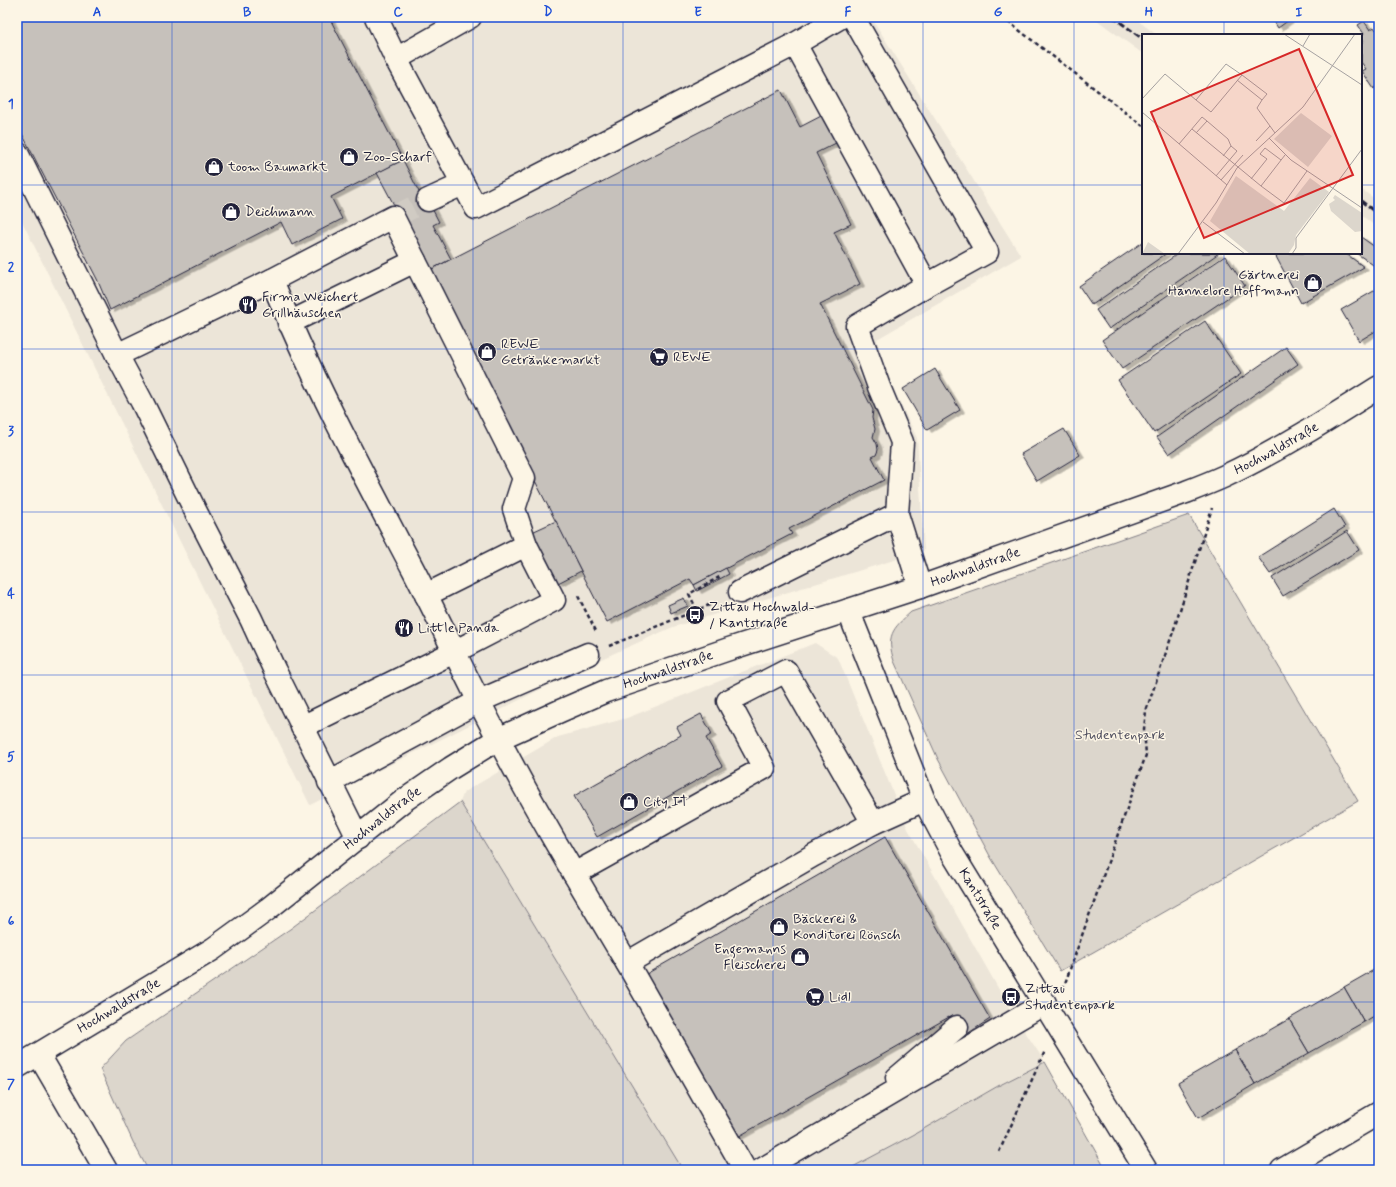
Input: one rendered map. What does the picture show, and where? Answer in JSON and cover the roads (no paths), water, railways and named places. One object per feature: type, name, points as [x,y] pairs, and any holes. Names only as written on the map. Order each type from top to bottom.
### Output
[{"type":"street","points":[[376,17],[396,59],[476,208],[795,44],[841,17]]},
{"type":"street","points":[[396,59],[470,17]]},
{"type":"street","points":[[853,17],[987,252],[927,285],[858,326],[879,387],[902,442],[897,514],[920,587]]},
{"type":"street","points":[[795,44],[927,285]]},
{"type":"street","points":[[17,153],[117,355],[251,619],[274,672],[358,838]]},
{"type":"street","points":[[428,200],[464,184]]},
{"type":"street","points":[[117,355],[272,280],[393,217],[524,478],[514,509],[526,545],[554,600],[454,652],[302,727]]},
{"type":"street","points":[[289,323],[415,261]]},
{"type":"street","points":[[272,280],[289,323],[318,385],[498,739],[745,1170]]},
{"type":"street","name":"Hochwaldstraße","points":[[17,1067],[213,949],[268,909],[403,801],[451,768],[498,739],[606,691],[920,587],[1172,497],[1226,475],[1311,429],[1379,387]]},
{"type":"street","points":[[740,592],[897,514]]},
{"type":"street","points":[[426,595],[526,545]]},
{"type":"street","name":"Kantstraße","points":[[849,610],[924,800],[952,853],[1053,998],[1065,1036],[1146,1170]]},
{"type":"street","points":[[329,782],[479,702],[597,651]]},
{"type":"street","points":[[574,874],[764,768],[728,701],[786,671],[873,823]]},
{"type":"street","points":[[627,963],[807,859],[873,823],[924,800]]},
{"type":"street","points":[[761,1170],[1053,998]]},
{"type":"street","points":[[854,1115],[956,1027]]},
{"type":"street","points":[[39,1055],[106,1170]]},
{"type":"street","points":[[1282,1170],[1379,1114]]},
{"type":"tunnel","points":[[393,217],[428,200]]},
{"type":"railway","points":[[1113,17],[1142,38]]},
{"type":"railway","points":[[1362,202],[1379,215]]},
{"type":"place","name":"Zoo-Scharf","points":[[349,157]]},
{"type":"place","name":"toom Baumarkt","points":[[214,167]]},
{"type":"place","name":"Deichmann","points":[[231,212]]},
{"type":"place","name":"Gärtnerei Hannelore Hoffmann","points":[[1313,283]]},
{"type":"place","name":"Firma Weichert Grillhäuschen","points":[[248,305]]},
{"type":"place","name":"REWE Getränkemarkt","points":[[487,352]]},
{"type":"place","name":"REWE","points":[[659,357]]},
{"type":"place","name":"Zittau Hochwald- / Kantstraße","points":[[695,615]]},
{"type":"place","name":"Little Panda","points":[[404,628]]},
{"type":"place","name":"City IT","points":[[629,802]]},
{"type":"place","name":"Bäckerei & Konditorei Rönsch","points":[[779,927]]},
{"type":"place","name":"Engemanns Fleischerei","points":[[800,957]]},
{"type":"place","name":"Lidl","points":[[815,997]]},
{"type":"place","name":"Zittau Studentenpark","points":[[1011,997]]},
{"type":"park label","name":"Studentenpark","points":[[1120,735]]}]
